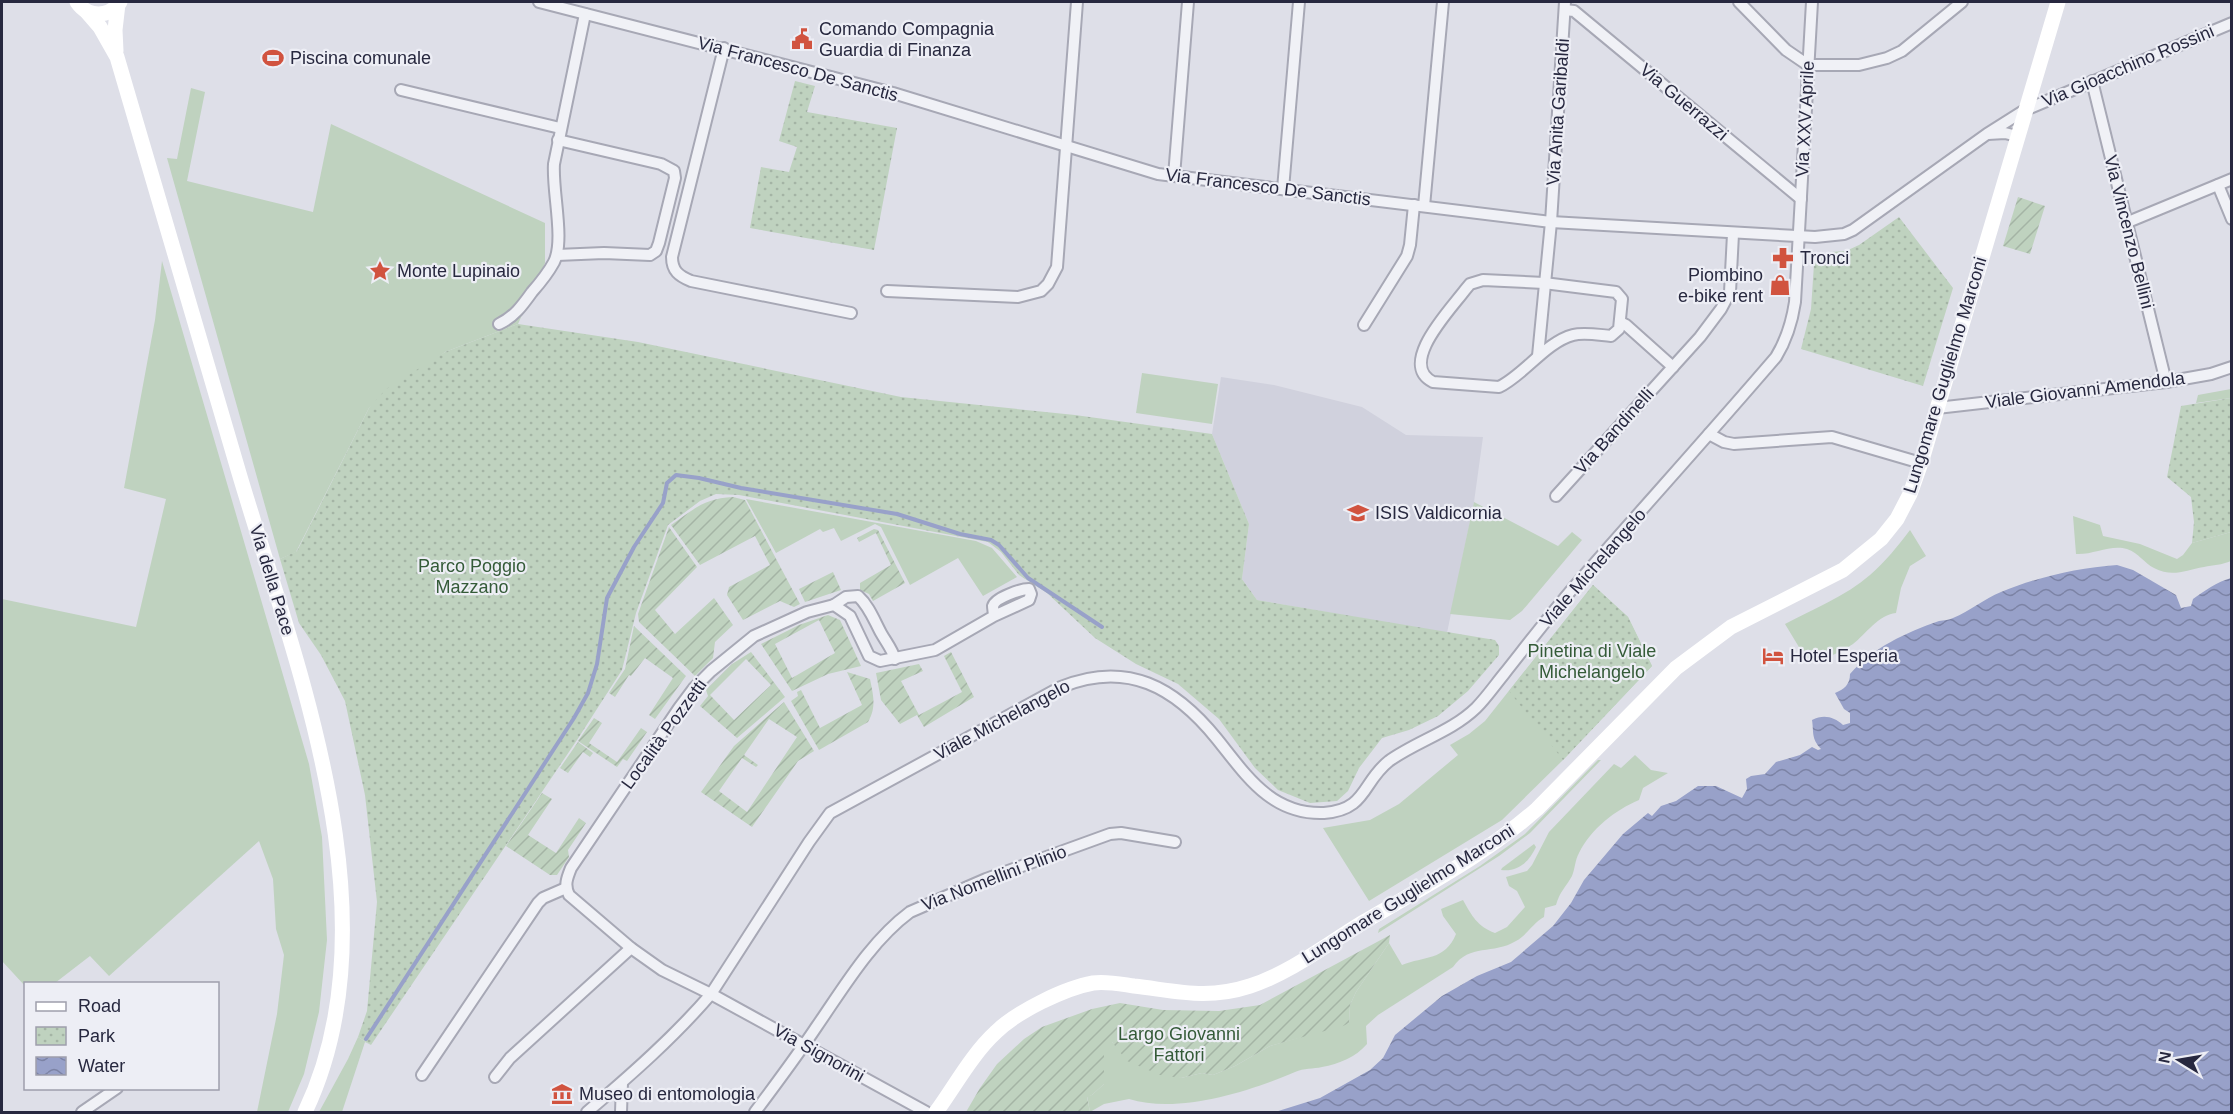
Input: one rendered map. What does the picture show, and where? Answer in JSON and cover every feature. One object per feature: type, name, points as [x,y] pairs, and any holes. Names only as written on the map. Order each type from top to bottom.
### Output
[{"type":"street","name":"Via Francesco De Sanctis","points":[[540,2],[881,90],[1146,171],[1551,222],[1733,234],[1835,236],[1853,230],[2025,110]]},
{"type":"street","points":[[886,291],[1018,297],[1041,291],[1048,284],[1057,267],[1077,2]]},
{"type":"street","points":[[1174,176],[1188,2]]},
{"type":"street","points":[[1283,189],[1299,2]]},
{"type":"street","points":[[1364,325],[1407,256],[1410,245],[1419,206],[1443,2]]},
{"type":"street","points":[[1739,2],[1786,50],[1808,65],[1859,65],[1887,58],[1902,51],[1962,2]]},
{"type":"street","name":"Via XXV Aprile","points":[[1799,237],[1812,2]]},
{"type":"street","name":"Lungomare Guglielmo Marconi","points":[[936,1113],[996,1031],[1032,1008],[1076,988],[1108,982],[1202,995],[1227,992],[1271,977],[1312,954],[1517,827],[1676,668],[1731,627],[1843,570],[1881,539],[1897,519],[1910,494],[1921,463],[2058,2]]},
{"type":"street","points":[[80,5],[102,15],[119,3]]},
{"type":"street","name":"Via della Pace","points":[[119,3],[115,30],[117,57],[299,672],[331,803],[340,870],[342,952],[339,992],[326,1059],[305,1113]]},
{"type":"street","name":"Via della Pace","points":[[80,5],[100,27],[117,57]]},
{"type":"street","name":"Via Guerrazzi","points":[[1565,5],[1574,10],[1801,199]]},
{"type":"street","name":"Via Anita Garibaldi","points":[[1538,357],[1551,222],[1565,5]]},
{"type":"street","points":[[499,324],[511,318],[519,309],[541,281],[556,255],[558,238],[553,178],[558,140],[585,14]]},
{"type":"street","name":"Via Gioacchino Rossini","points":[[2025,110],[2232,23]]},
{"type":"street","points":[[724,48],[672,257],[675,271],[681,277],[691,281],[851,313]]},
{"type":"street","name":"Via Vincenzo Bellini","points":[[2092,81],[2166,382]]},
{"type":"street","points":[[401,90],[561,128]]},
{"type":"street","points":[[1988,134],[2005,133],[2017,136]]},
{"type":"street","points":[[556,255],[603,253],[650,255],[656,251],[659,243],[675,178],[674,171],[665,165],[558,140]]},
{"type":"street","points":[[2128,222],[2232,179]]},
{"type":"street","points":[[2218,185],[2232,219]]},
{"type":"street","name":"Via Bandinelli","points":[[1556,496],[1700,337],[1727,299],[1730,292],[1733,234]]},
{"type":"street","name":"Viale Michelangelo","points":[[587,1113],[695,1013],[711,994],[830,813],[1061,687],[1080,679],[1112,675],[1145,681],[1159,687],[1191,711],[1249,780],[1285,806],[1302,812],[1323,813],[1347,808],[1355,803],[1387,763],[1443,731],[1477,707],[1573,589],[1776,357],[1786,341],[1792,322],[1799,237]]},
{"type":"street","points":[[1483,280],[1544,283],[1616,292],[1622,299],[1620,322],[1619,329],[1611,336],[1572,335],[1538,357],[1499,387],[1433,382],[1423,375],[1420,364],[1423,348],[1470,284],[1483,280]]},
{"type":"street","points":[[1620,322],[1673,367]]},
{"type":"street","name":"Viale Giovanni Amendola","points":[[1937,408],[2166,382],[2232,368]]},
{"type":"street","points":[[1709,434],[1724,442],[1734,444],[1832,437],[1921,463]]},
{"type":"street","name":"Località Pozzetti","points":[[566,888],[571,868],[679,708],[698,683],[734,650],[754,636],[807,612],[834,605],[854,595],[862,599],[892,649],[895,659]]},
{"type":"street","points":[[834,605],[850,616],[869,656],[880,662],[935,650],[993,616]]},
{"type":"street","name":"Via Nomellini Plinio","points":[[755,1113],[848,981],[877,944],[899,920],[910,912],[986,879],[1110,834],[1121,833],[1175,842]]},
{"type":"street","points":[[422,1075],[538,903],[543,898],[566,888],[569,895],[631,948],[670,975],[711,994]]},
{"type":"street","points":[[495,1077],[510,1058],[631,948]]},
{"type":"street","name":"Via Signorini","points":[[711,994],[926,1113]]},
{"type":"street","points":[[621,1113],[622,1083]]},
{"type":"street","points":[[82,1113],[116,1090]]},
{"type":"shaded area","name":"ISIS Valdicornia","points":[[1221,377],[1274,385],[1362,407],[1406,435],[1483,437],[1474,502],[1447,633],[1257,600],[1242,579],[1249,524],[1212,434]]},
{"type":"green space","points":[[795,81],[815,86],[807,112],[897,128],[874,250],[750,228],[761,167],[789,172],[797,147],[779,141]]},
{"type":"green space","points":[[191,88],[205,92],[187,181],[313,212],[331,124],[545,223],[545,263],[518,324],[445,352],[369,408],[296,552],[280,559],[167,158],[177,159]]},
{"type":"green space","points":[[2018,197],[2045,206],[2030,254],[2003,246]]},
{"type":"green space","points":[[1899,217],[1953,288],[1923,386],[1801,349],[1811,309],[1814,264],[1819,256],[1830,252],[1846,251],[1859,245]]},
{"type":"green space","points":[[162,261],[309,764],[322,837],[327,940],[319,1012],[304,1074],[288,1112],[257,1112],[277,1014],[284,955],[276,929],[273,879],[259,841],[109,976],[90,956],[56,982],[24,982],[24,985],[2,961],[2,599],[136,627],[166,499],[124,488],[155,320]]},
{"type":"green space","name":"Parco Poggio Mazzano","points":[[518,324],[638,342],[901,397],[1075,415],[1212,434],[1249,524],[1242,579],[1257,600],[1495,640],[1499,646],[1499,655],[1468,691],[1438,716],[1409,730],[1382,738],[1359,768],[1348,791],[1337,801],[1310,803],[1278,790],[1255,768],[1219,719],[1178,684],[1136,664],[1095,638],[1047,593],[1019,575],[1001,552],[988,542],[739,495],[716,494],[700,501],[668,525],[636,613],[622,670],[371,1045],[358,1037],[367,1011],[377,902],[365,795],[345,701],[321,655],[299,623],[280,559],[297,551],[369,408],[386,389],[445,352]]},
{"type":"green space","points":[[1142,373],[1218,384],[1212,424],[1136,413]]},
{"type":"green space","points":[[2231,389],[2231,398],[2196,403],[2198,395]]},
{"type":"green space","points":[[2231,398],[2231,532],[2192,543],[2194,522],[2191,497],[2167,477],[2181,406]]},
{"type":"green space","points":[[733,497],[745,500],[800,604],[794,607],[780,601],[743,620],[727,595],[729,587],[770,565],[755,536],[700,565],[671,525],[707,502]]},
{"type":"green space","points":[[746,499],[976,541],[992,548],[1017,577],[983,596],[958,558],[910,585],[881,527],[875,524],[841,541],[834,528],[823,532],[820,529],[776,553]]},
{"type":"green space","points":[[1474,502],[1558,546],[1572,532],[1582,540],[1522,611],[1510,620],[1450,614]]},
{"type":"green space","points":[[2073,516],[2100,525],[2103,536],[2140,544],[2177,559],[2192,543],[2231,532],[2231,561],[2173,573],[2154,568],[2127,549],[2115,548],[2076,554]]},
{"type":"green space","points":[[669,527],[697,567],[655,610],[675,634],[714,598],[733,625],[715,642],[713,658],[695,676],[639,622],[638,614]]},
{"type":"green space","points":[[874,529],[878,530],[905,583],[873,601],[869,594],[860,590],[860,583],[891,565],[876,533],[859,542],[857,538]]},
{"type":"green space","points":[[1910,530],[1926,556],[1910,566],[1901,588],[1896,613],[1878,621],[1843,650],[1808,662],[1785,624],[1861,583],[1876,570]]},
{"type":"green space","points":[[833,572],[841,590],[805,602],[799,589]]},
{"type":"green space","points":[[1593,585],[1628,617],[1652,666],[1563,760],[1502,820],[1369,901],[1323,828],[1370,820],[1399,804],[1458,755],[1450,745],[1485,721]]},
{"type":"green space","name":"Pinetina di Viale Michelangelo","points":[[1593,585],[1628,617],[1652,666],[1563,760],[1509,691]]},
{"type":"green space","points":[[828,615],[840,620],[861,666],[828,674],[792,691],[761,644],[799,625]],"holes":[[[819,620],[835,653],[792,678],[775,644]]]},
{"type":"green space","points":[[634,626],[686,676],[655,719],[649,715],[673,678],[645,658],[631,676],[629,675],[615,697],[609,693],[625,669]]},
{"type":"green space","points":[[751,652],[785,697],[737,738],[700,706],[708,696],[706,690],[732,664]],"holes":[[[746,659],[771,685],[734,720],[710,695]]]},
{"type":"green space","points":[[951,652],[974,697],[924,727],[917,715],[900,724],[881,700],[876,673],[919,664],[923,671],[901,681],[919,715],[962,692],[944,656]]},
{"type":"green space","points":[[847,672],[870,679],[874,701],[871,717],[868,722],[819,750],[791,701],[798,696],[797,692],[801,690],[820,728],[862,705]]},
{"type":"green space","points":[[784,702],[814,751],[798,761],[752,827],[701,792],[734,746]],"holes":[[[769,719],[797,737],[747,812],[719,791],[742,758],[756,767],[758,765],[744,755]]]},
{"type":"green space","points":[[594,718],[602,723],[589,743],[617,762],[641,728],[647,732],[627,761],[623,759],[617,767],[578,741]]},
{"type":"green space","points":[[578,742],[593,753],[590,757],[583,752],[568,773],[560,768]]},
{"type":"green space","points":[[1635,755],[1651,770],[1668,773],[1643,788],[1639,800],[1621,809],[1590,836],[1579,853],[1572,876],[1556,905],[1545,908],[1544,917],[1516,941],[1499,948],[1467,955],[1453,967],[1378,1015],[1366,1026],[1367,1044],[1363,1049],[1335,1064],[1298,1071],[1256,1087],[1213,1099],[1169,1104],[1129,1099],[1104,1104],[1090,1112],[1087,1096],[1092,1095],[1104,1084],[1104,1042],[1112,1042],[1118,1048],[1181,1078],[1202,1073],[1213,1075],[1235,1066],[1270,1046],[1349,1023],[1350,1005],[1356,992],[1389,943],[1402,965],[1440,953],[1451,943],[1456,934],[1443,916],[1441,909],[1463,900],[1479,924],[1495,933],[1507,927],[1525,907],[1517,891],[1509,886],[1506,877],[1527,871],[1549,832],[1614,764],[1621,768]]},
{"type":"green space","points":[[1598,760],[1601,760],[1530,833],[1499,856],[1378,933],[1379,929],[1480,866],[1525,834]]},
{"type":"green space","points":[[542,793],[552,799],[528,835],[556,853],[579,818],[586,823],[568,850],[569,857],[557,875],[550,875],[506,846]]},
{"type":"green space","points":[[1534,844],[1536,847],[1522,865],[1518,868],[1501,870],[1502,868]]},
{"type":"green space","name":"Largo Giovanni Fattori","points":[[1390,935],[1389,943],[1356,992],[1350,1005],[1349,1023],[1343,1026],[1270,1046],[1235,1066],[1213,1075],[1202,1073],[1181,1078],[1160,1075],[1127,1061],[1112,1042],[1104,1042],[1104,1084],[1087,1097],[1090,1112],[966,1112],[997,1064],[1024,1039],[1042,1027],[1092,1009],[1120,1003],[1163,1010],[1219,1011],[1260,1005]]},
{"type":"green space","points":[[358,1037],[371,1045],[365,1042],[342,1112],[319,1112],[348,1059]]},
{"type":"water","points":[[2117,565],[2133,570],[2176,595],[2181,608],[2191,606],[2193,599],[2197,596],[2231,578],[2231,1112],[1275,1112],[1320,1098],[1370,1070],[1383,1058],[1395,1035],[1442,996],[1477,976],[1511,962],[1553,926],[1571,903],[1584,880],[1623,834],[1648,813],[1652,816],[1661,806],[1676,801],[1698,786],[1716,786],[1742,798],[1747,789],[1746,779],[1765,774],[1776,762],[1800,755],[1812,747],[1821,749],[1814,738],[1812,720],[1825,717],[1832,718],[1843,725],[1850,723],[1850,713],[1844,709],[1835,693],[1846,686],[1850,674],[1869,656],[1914,631],[1950,619],[2015,587],[2058,574]]},
{"type":"waterway","points":[[366,1039],[588,693],[597,664],[607,598],[634,547],[663,503],[667,483],[676,475],[897,514],[960,534],[991,540],[999,545],[1028,578],[1102,627]]},
{"type":"place","name":"Comando Compagnia Guardia di Finanza","points":[[802,39]]},
{"type":"place","name":"Piscina comunale","points":[[273,58]]},
{"type":"place","name":"Tronci","points":[[1783,258]]},
{"type":"place","name":"Monte Lupinaio","points":[[380,271]]},
{"type":"place","name":"Piombino e-bike rent","points":[[1780,285]]},
{"type":"place","name":"ISIS Valdicornia","points":[[1358,513]]},
{"type":"place","name":"Hotel Esperia","points":[[1773,656]]},
{"type":"place","name":"Museo di entomologia","points":[[562,1094]]}]
